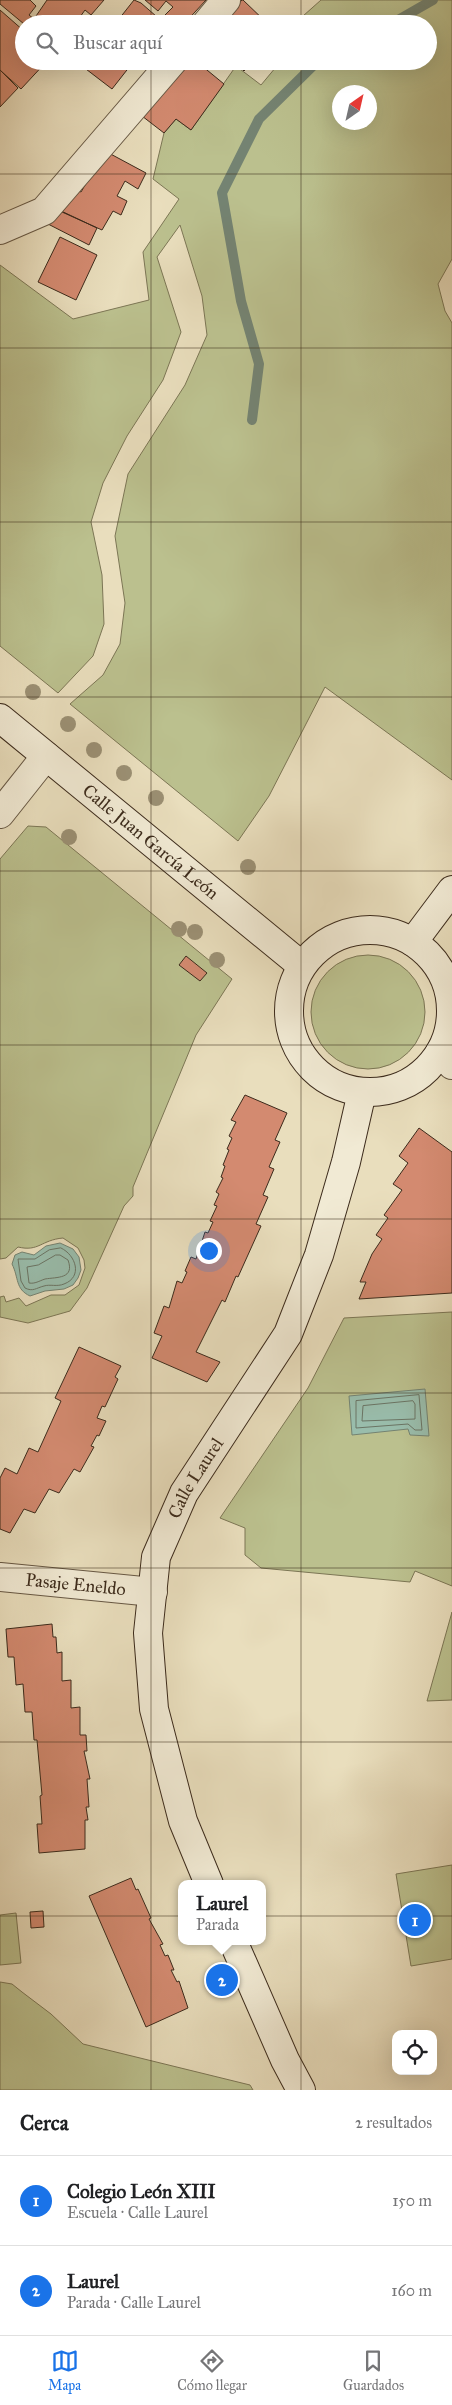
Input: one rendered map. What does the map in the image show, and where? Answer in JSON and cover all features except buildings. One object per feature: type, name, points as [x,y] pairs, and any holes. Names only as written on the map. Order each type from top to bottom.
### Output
[{"type":"street","points":[[214,15],[226,0]]},
{"type":"street","points":[[0,230],[44,211],[165,70]]},
{"type":"street","name":"Calle Juan García León","points":[[0,718],[301,965]]},
{"type":"street","points":[[0,814],[46,756]]},
{"type":"street","points":[[413,942],[452,890]]},
{"type":"street","points":[[365,929],[390,932],[413,942],[432,958],[445,979],[451,1004],[446,1059],[426,1070],[407,1084],[385,1091],[362,1092],[335,1084],[312,1068],[296,1045],[288,1019],[290,991],[301,965],[318,947],[340,934],[365,929]]},
{"type":"street","name":"Calle Laurel","points":[[207,1880],[183,1821],[154,1709],[148,1633],[156,1557],[184,1493],[288,1334],[319,1255],[346,1162],[362,1092]]},
{"type":"street","name":"Pasaje Eneldo","points":[[0,1577],[152,1592]]},
{"type":"street","points":[[235,1945],[284,2060],[301,2090]]},
{"type":"shaded area","points":[[321,0],[452,0],[452,259],[438,284],[445,311],[452,323],[452,780],[325,687],[269,796],[238,841],[70,704],[103,675],[120,644],[125,603],[115,536],[128,474],[185,385],[207,335],[202,296],[180,225],[157,257],[181,332],[163,380],[127,436],[103,483],[91,522],[102,575],[104,624],[93,656],[58,693],[0,646],[0,265],[73,319],[149,300],[143,252],[179,199],[153,179],[164,133],[176,119],[191,130],[233,70],[241,70],[261,85],[274,70],[437,70],[437,15],[304,15]]},
{"type":"shaded area","points":[[28,826],[46,827],[232,979],[196,1035],[133,1187],[133,1196],[124,1206],[87,1288],[70,1311],[28,1323],[0,1317],[0,1297],[4,1296],[6,1302],[19,1298],[26,1306],[51,1295],[65,1295],[79,1285],[85,1268],[84,1260],[78,1248],[63,1238],[31,1248],[18,1247],[6,1258],[0,1259],[0,859]]},
{"type":"shaded area","points":[[368,955],[390,959],[409,971],[421,990],[425,1012],[421,1034],[409,1053],[390,1065],[368,1069],[346,1065],[327,1053],[315,1034],[311,1012],[315,990],[327,971],[346,959]]},
{"type":"shaded area","points":[[452,1312],[452,1586],[415,1571],[410,1582],[261,1568],[245,1555],[245,1528],[220,1518],[308,1388],[344,1318]]},
{"type":"shaded area","points":[[452,1612],[452,1700],[427,1701]]},
{"type":"shaded area","points":[[452,1865],[452,1959],[411,1966],[396,1874]]},
{"type":"shaded area","points":[[16,1913],[21,1963],[0,1965],[0,1915]]},
{"type":"shaded area","points":[[0,1982],[12,1984],[51,2014],[83,2044],[250,2085],[253,2090],[0,2090]]},
{"type":"water","points":[[60,1243],[73,1249],[79,1257],[81,1270],[78,1278],[73,1285],[64,1289],[45,1291],[30,1296],[25,1293],[20,1286],[12,1264],[15,1255],[22,1252],[34,1255],[46,1246]]},
{"type":"water","points":[[425,1389],[429,1436],[410,1435],[408,1429],[352,1435],[349,1396]]},
{"type":"waterway","points":[[407,15],[433,0]]},
{"type":"waterway","points":[[252,420],[259,364],[241,301],[222,193],[259,119],[309,70]]},
{"type":"place","name":"Colegio León XIII","points":[[415,1920]]},
{"type":"place","name":"Laurel","points":[[222,1980]]}]
